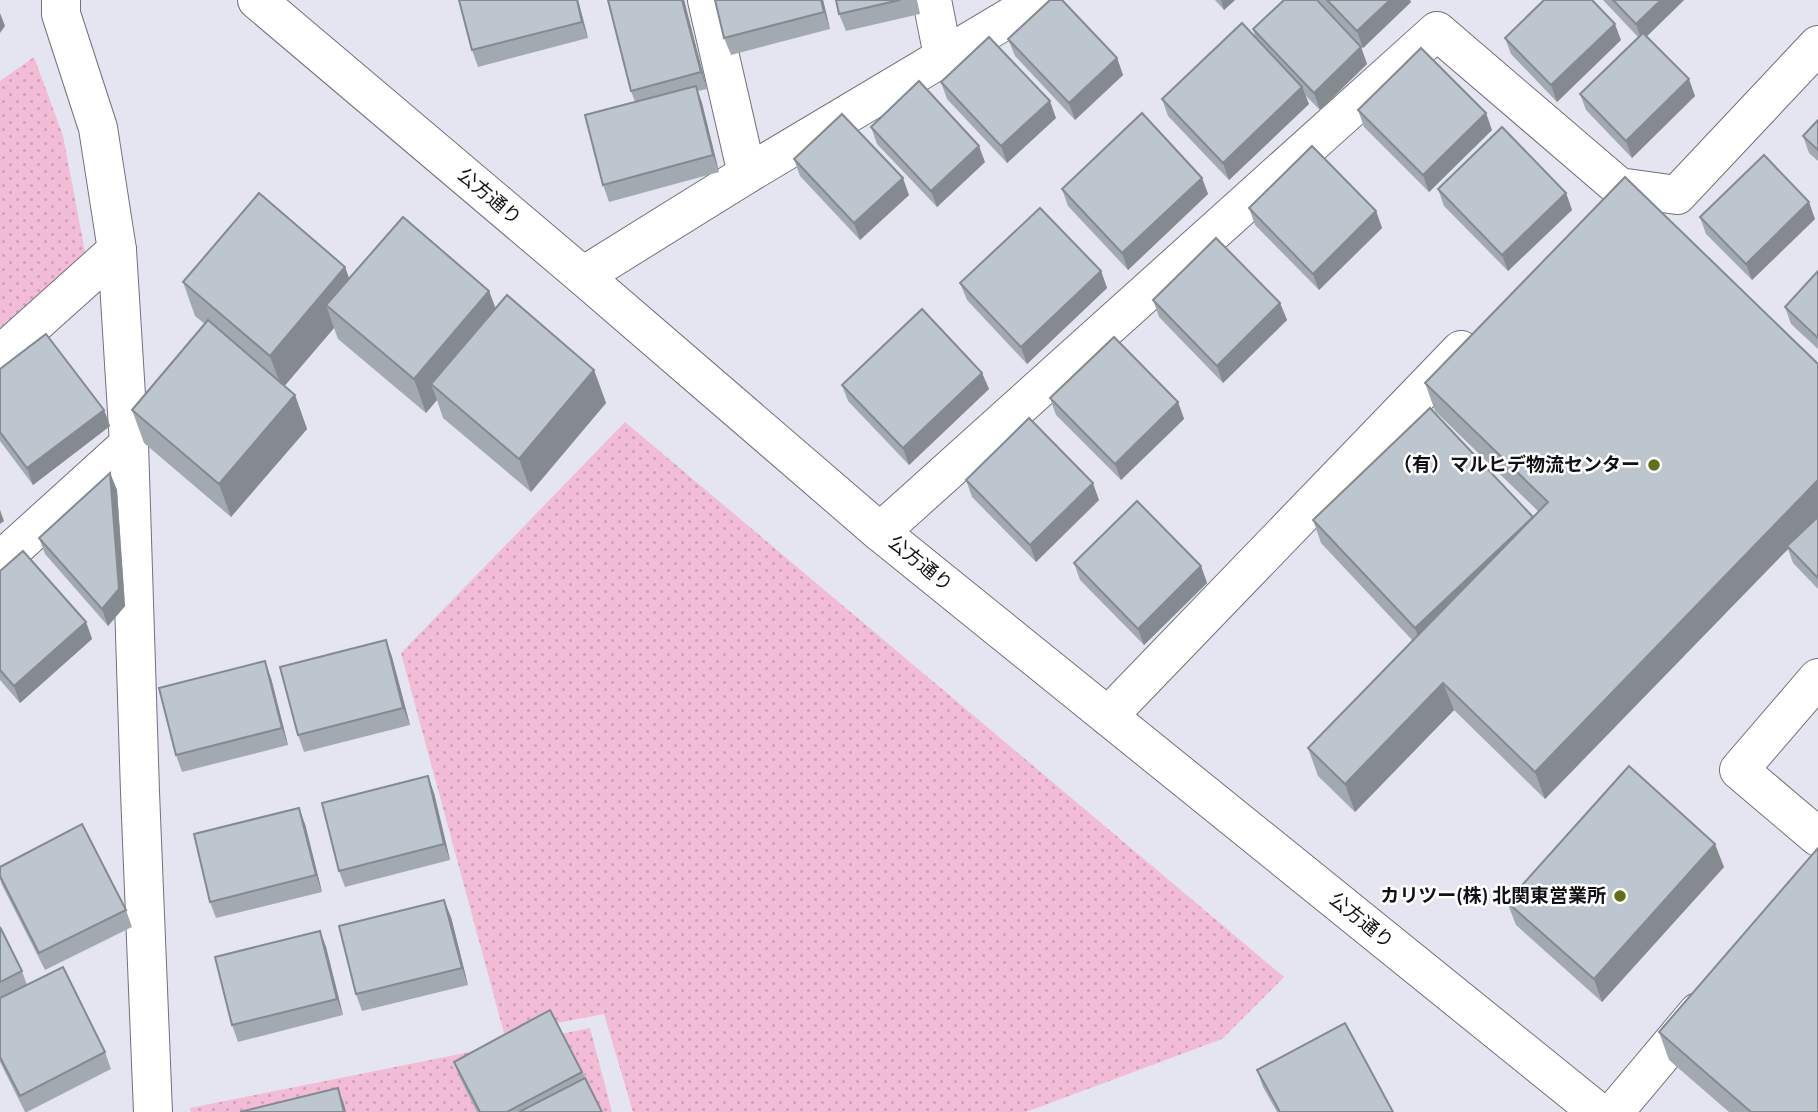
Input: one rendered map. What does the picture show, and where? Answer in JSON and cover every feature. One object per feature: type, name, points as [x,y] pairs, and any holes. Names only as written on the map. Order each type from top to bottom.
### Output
[{"type":"street","points":[[61,0],[61,14],[98,128],[117,250],[129,444],[153,1112]]},
{"type":"street","name":"公方通り","points":[[257,0],[880,532],[1598,1112]]},
{"type":"street","points":[[707,0],[747,174]]},
{"type":"street","points":[[932,0],[943,56]]},
{"type":"street","points":[[583,276],[747,174],[1039,0]]},
{"type":"street","points":[[880,532],[1437,31],[1609,197],[1677,195],[1818,45]]},
{"type":"street","points":[[0,355],[117,250]]},
{"type":"street","points":[[1108,716],[1484,326]]},
{"type":"street","points":[[0,561],[129,444]]},
{"type":"street","points":[[1818,678],[1739,770],[1818,837]]},
{"type":"street","points":[[1614,1112],[1723,982]]},
{"type":"shaded area","points":[[34,57],[63,136],[86,257],[0,330],[0,81]]},
{"type":"shaded area","points":[[625,422],[1284,977],[1222,1039],[1026,1112],[633,1112],[604,1014],[504,1033],[401,653]]},
{"type":"shaded area","points":[[590,1028],[612,1112],[191,1112],[190,1108]]},
{"type":"building","points":[[459,0],[577,0],[582,22],[472,50]]},
{"type":"building","points":[[608,0],[682,0],[701,72],[631,91]]},
{"type":"building","points":[[715,0],[821,0],[824,12],[724,38]]},
{"type":"building","points":[[836,0],[900,0],[839,14]]},
{"type":"building","points":[[1050,0],[1062,0],[1117,58],[1069,103],[1008,39]]},
{"type":"building","points":[[1284,0],[1317,0],[1361,47],[1314,93],[1253,29]]},
{"type":"building","points":[[1327,0],[1390,0],[1357,31]]},
{"type":"building","points":[[1544,0],[1592,0],[1615,24],[1551,85],[1505,38]]},
{"type":"building","points":[[1613,0],[1661,0],[1636,24]]},
{"type":"building","points":[[1242,23],[1302,87],[1223,163],[1162,99]]},
{"type":"building","points":[[1643,33],[1689,79],[1626,141],[1580,94]]},
{"type":"building","points":[[989,37],[1050,101],[1001,146],[941,82]]},
{"type":"building","points":[[1421,48],[1486,113],[1423,175],[1358,110]]},
{"type":"building","points":[[919,81],[979,146],[931,191],[871,127]]},
{"type":"building","points":[[696,86],[713,155],[603,185],[585,115]]},
{"type":"building","points":[[1142,113],[1202,178],[1122,253],[1062,189]]},
{"type":"building","points":[[842,114],[903,178],[854,223],[794,159]]},
{"type":"building","points":[[1818,120],[1818,150],[1803,136]]},
{"type":"building","points":[[1502,127],[1566,193],[1502,255],[1438,189]]},
{"type":"building","points":[[1312,146],[1376,211],[1313,274],[1249,208]]},
{"type":"building","points":[[1764,155],[1809,202],[1746,264],[1700,217]]},
{"type":"building","name":"（有）マルヒデ物流センター","points":[[1625,177],[1818,364],[1818,480],[1535,772],[1443,683],[1345,784],[1308,748],[1548,502],[1425,383]]},
{"type":"building","points":[[259,193],[345,267],[270,356],[183,282]]},
{"type":"building","points":[[1040,208],[1101,271],[1021,347],[960,283]]},
{"type":"building","points":[[403,217],[489,291],[414,379],[326,305]]},
{"type":"building","points":[[1216,238],[1280,303],[1217,366],[1153,300]]},
{"type":"building","points":[[1818,271],[1818,338],[1785,307]]},
{"type":"building","points":[[507,295],[594,370],[519,459],[431,384]]},
{"type":"building","points":[[922,309],[982,373],[903,448],[842,385]]},
{"type":"building","points":[[208,320],[295,395],[219,484],[132,410]]},
{"type":"building","points":[[46,334],[104,410],[27,468],[0,432],[0,369]]},
{"type":"building","points":[[1114,337],[1178,402],[1115,464],[1050,398]]},
{"type":"building","points":[[1430,408],[1533,517],[1415,628],[1313,520]]},
{"type":"building","points":[[1029,418],[1093,483],[1030,545],[966,480]]},
{"type":"building","points":[[110,473],[119,589],[102,609],[39,538]]},
{"type":"building","points":[[1137,501],[1201,566],[1138,629],[1074,563]]},
{"type":"building","points":[[1818,517],[1818,578],[1787,546]]},
{"type":"building","points":[[23,551],[86,622],[14,686],[0,670],[0,571]]},
{"type":"building","points":[[386,640],[403,708],[298,735],[280,667]]},
{"type":"building","points":[[265,661],[282,728],[176,755],[159,688]]},
{"type":"building","name":"カリツー(株) 北関東営業所","points":[[1629,766],[1715,844],[1594,979],[1507,902]]},
{"type":"building","points":[[428,776],[444,844],[339,871],[322,803]]},
{"type":"building","points":[[299,808],[316,875],[210,902],[194,834]]},
{"type":"building","points":[[82,824],[126,910],[39,953],[0,876],[0,867]]},
{"type":"building","points":[[1818,848],[1818,1112],[1751,1112],[1659,1032]]},
{"type":"building","points":[[444,900],[462,968],[356,994],[339,926]]},
{"type":"building","points":[[0,927],[22,971],[0,982]]},
{"type":"building","points":[[320,931],[337,999],[232,1025],[215,957]]},
{"type":"building","points":[[63,967],[105,1052],[20,1096],[0,1057],[0,998]]},
{"type":"building","points":[[550,1010],[582,1072],[507,1112],[480,1112],[454,1062]]},
{"type":"building","points":[[1345,1023],[1393,1112],[1280,1112],[1257,1070]]},
{"type":"building","points":[[585,1078],[602,1112],[519,1112]]},
{"type":"building","points":[[338,1088],[344,1112],[240,1112]]},
{"type":"place","name":"（有）マルヒデ物流センター","points":[[1654,465]]},
{"type":"place","name":"カリツー(株) 北関東営業所","points":[[1620,896]]}]
